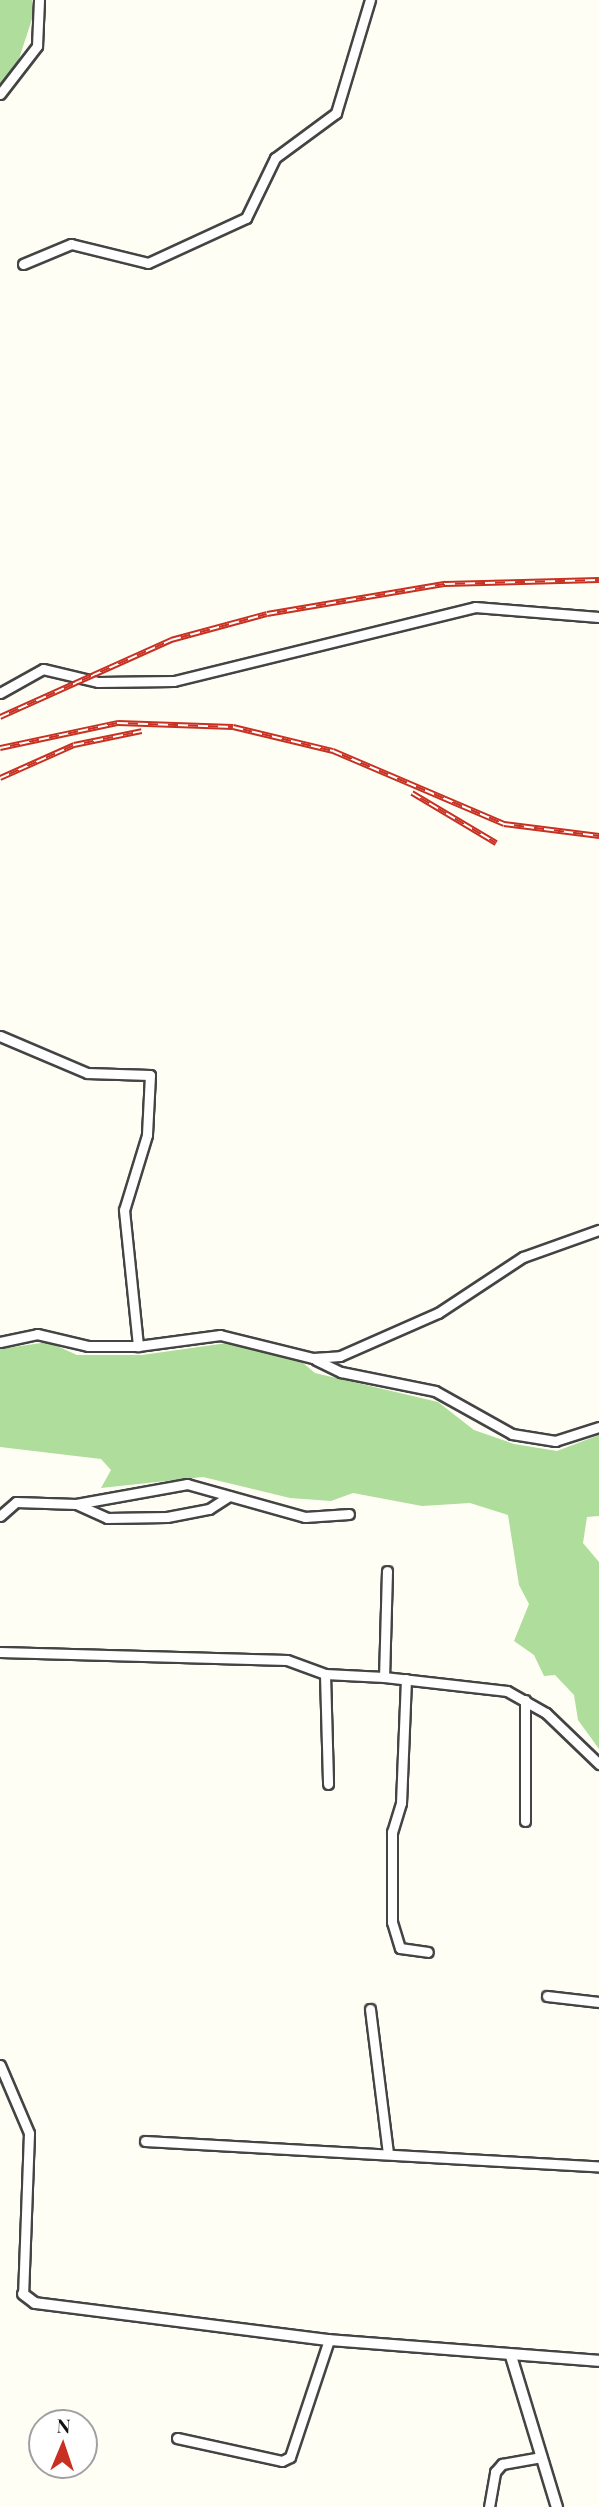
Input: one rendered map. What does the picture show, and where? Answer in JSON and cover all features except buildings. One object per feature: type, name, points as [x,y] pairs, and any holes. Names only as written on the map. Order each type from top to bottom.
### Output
[{"type":"street","points":[[0,94],[37,46],[39,0]]},
{"type":"street","points":[[23,264],[71,244],[148,262],[246,218],[275,158],[336,113],[370,0]]},
{"type":"street","points":[[0,693],[43,668],[98,682],[174,681],[475,607],[599,617]]},
{"type":"street","points":[[0,1036],[87,1073],[150,1076],[147,1135],[124,1210],[138,1346]]},
{"type":"street","points":[[313,1358],[340,1356],[438,1313],[523,1257],[599,1230]]},
{"type":"street","points":[[0,1342],[37,1334],[88,1346],[138,1346],[219,1335],[313,1358],[341,1372],[435,1391],[512,1434],[555,1441],[599,1427]]},
{"type":"street","points":[[0,1516],[16,1502],[76,1504],[187,1484],[305,1517],[349,1514]]},
{"type":"street","points":[[76,1504],[107,1518],[167,1517],[209,1509],[229,1496]]},
{"type":"street","points":[[384,1677],[387,1571]]},
{"type":"street","points":[[0,1652],[286,1660],[325,1674],[483,1684],[525,1700],[599,1764]]},
{"type":"street","points":[[325,1674],[328,1784]]},
{"type":"street","points":[[406,1679],[401,1803],[392,1832],[392,1922],[400,1948],[428,1952]]},
{"type":"street","points":[[525,1700],[525,1821]]},
{"type":"street","points":[[547,1996],[599,2002]]},
{"type":"street","points":[[370,2009],[388,2153]]},
{"type":"street","points":[[0,2065],[29,2133],[23,2294],[35,2302],[329,2340],[599,2361]]},
{"type":"street","points":[[145,2141],[599,2166]]},
{"type":"street","points":[[177,2438],[282,2461],[290,2457],[329,2340]]},
{"type":"street","points":[[511,2356],[557,2507]]},
{"type":"street","points":[[489,2507],[495,2472],[502,2464],[541,2457]]},
{"type":"green space","points":[[0,0],[32,0],[34,13],[15,71],[0,85]]},
{"type":"green space","points":[[48,1342],[77,1355],[142,1355],[227,1343],[303,1363],[315,1373],[438,1402],[474,1430],[514,1444],[557,1451],[599,1435],[599,1516],[587,1517],[583,1543],[599,1562],[599,1749],[578,1720],[574,1695],[555,1675],[544,1676],[534,1655],[514,1641],[529,1604],[519,1585],[508,1515],[470,1503],[422,1506],[353,1493],[331,1501],[290,1498],[203,1477],[101,1488],[111,1470],[101,1459],[0,1447],[0,1349]]},
{"type":"railway","points":[[0,717],[171,640],[267,614],[445,584],[599,580]]},
{"type":"railway","points":[[0,748],[118,723],[233,727],[333,751],[504,824],[599,836]]},
{"type":"railway","points":[[0,778],[74,745],[142,731]]},
{"type":"railway","points":[[412,793],[496,843]]}]
